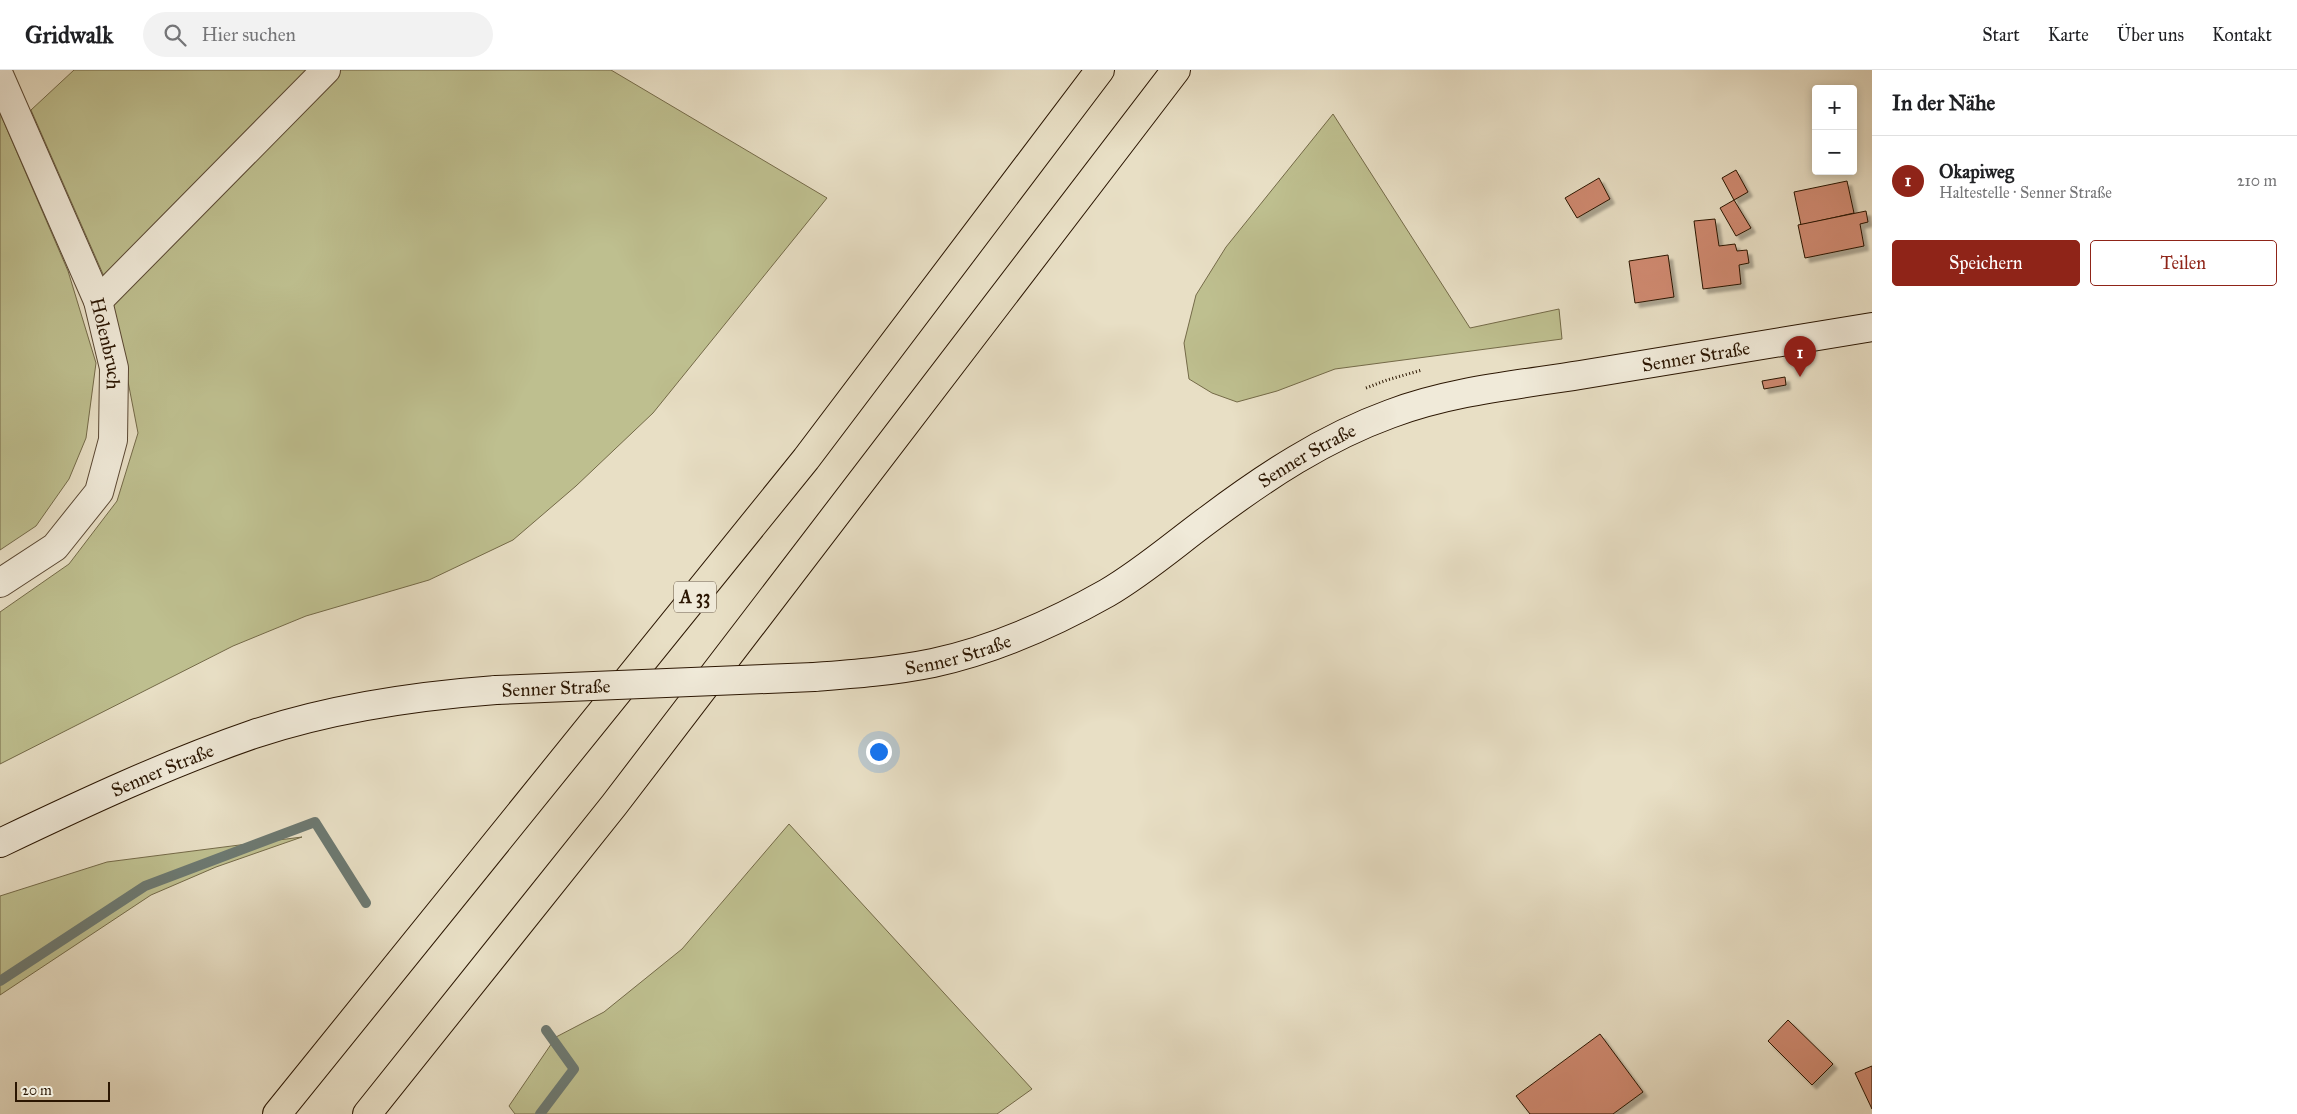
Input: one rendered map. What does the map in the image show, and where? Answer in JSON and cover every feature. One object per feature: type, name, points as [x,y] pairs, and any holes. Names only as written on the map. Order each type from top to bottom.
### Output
[{"type":"highway","name":"A 33","points":[[277,1114],[806,459],[1100,70]]},
{"type":"highway","points":[[366,1114],[614,805],[1176,70]]},
{"type":"street","points":[[98,301],[326,70]]},
{"type":"street","name":"Holenbruch","points":[[0,77],[98,301],[114,368],[113,440],[99,492],[55,546],[0,583]]},
{"type":"street","name":"Senner Straße","points":[[0,843],[121,786],[256,734],[320,716],[384,703],[456,693],[496,690],[872,673],[935,663],[995,644],[1051,622],[1108,592],[1253,487],[1292,462],[1342,434],[1390,414],[1466,393],[1872,327]]},
{"type":"green space","points":[[74,70],[314,70],[106,281],[31,110]]},
{"type":"green space","points":[[340,70],[611,70],[827,198],[653,413],[576,486],[513,540],[429,580],[306,616],[233,646],[0,764],[0,612],[69,564],[117,501],[138,433],[112,299]]},
{"type":"green space","points":[[0,113],[68,271],[96,363],[86,438],[69,479],[36,526],[0,550]]},
{"type":"green space","points":[[1333,114],[1470,328],[1559,309],[1562,339],[1335,369],[1277,391],[1237,402],[1212,393],[1189,379],[1184,343],[1196,295],[1226,247]]},
{"type":"green space","points":[[789,824],[1032,1089],[997,1114],[515,1114],[509,1106],[556,1037],[604,1012],[682,949]]},
{"type":"green space","points":[[302,837],[216,867],[151,895],[0,995],[0,896],[107,862]]},
{"type":"building","points":[[1736,170],[1748,192],[1734,200],[1722,178]]},
{"type":"building","points":[[1599,178],[1610,199],[1577,218],[1565,198]]},
{"type":"building","points":[[1847,181],[1854,213],[1801,225],[1794,192]]},
{"type":"building","points":[[1734,200],[1751,228],[1736,236],[1720,208]]},
{"type":"building","points":[[1866,211],[1868,222],[1860,224],[1864,246],[1805,258],[1798,225]]},
{"type":"building","points":[[1715,219],[1719,246],[1735,244],[1737,251],[1747,250],[1749,263],[1739,265],[1741,284],[1703,289],[1694,221]]},
{"type":"building","points":[[1668,255],[1674,297],[1635,303],[1629,261]]},
{"type":"building","points":[[1785,377],[1786,385],[1764,389],[1762,381]]},
{"type":"building","points":[[1788,1020],[1833,1064],[1812,1085],[1768,1041]]},
{"type":"building","points":[[1600,1034],[1643,1092],[1613,1114],[1530,1114],[1516,1096]]},
{"type":"building","points":[[1872,1066],[1872,1109],[1855,1073]]},
{"type":"waterway","points":[[0,981],[145,886],[315,822],[366,903]]},
{"type":"waterway","points":[[540,1114],[574,1069],[546,1030]]},
{"type":"place","name":"Okapiweg","points":[[1800,377]]}]
